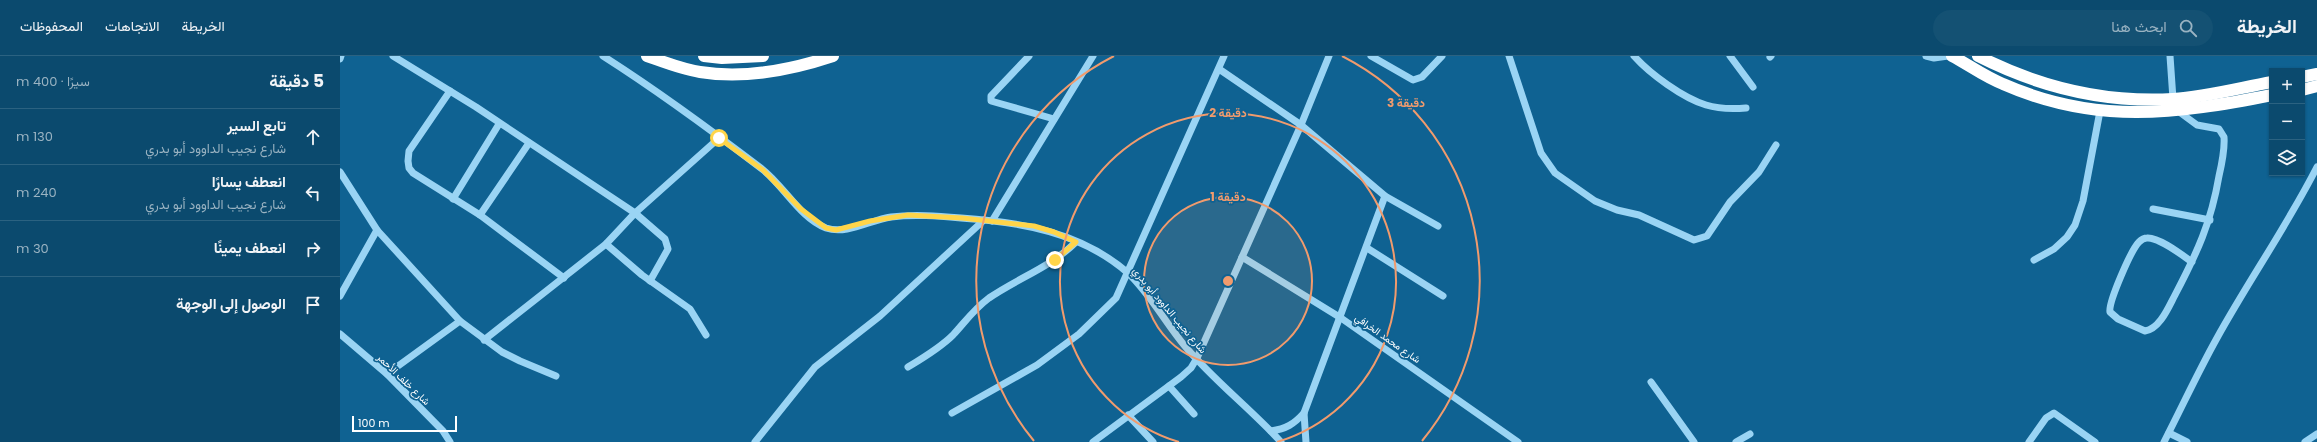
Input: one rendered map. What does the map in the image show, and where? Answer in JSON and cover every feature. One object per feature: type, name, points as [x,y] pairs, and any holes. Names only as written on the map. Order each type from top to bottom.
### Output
[{"type":"highway","points":[[647,56],[675,66],[700,72],[728,73],[775,70],[833,56]]},
{"type":"highway","points":[[704,56],[722,58],[763,56]]},
{"type":"highway","points":[[1952,56],[2002,84],[2033,96],[2100,111],[2152,113],[2178,111],[2269,96]]},
{"type":"highway","points":[[1978,56],[2031,80],[2088,95],[2138,99],[2173,99],[2200,96],[2269,83]]},
{"type":"highway","points":[[2305,76],[2317,74]]},
{"type":"highway","points":[[2305,89],[2317,86]]},
{"type":"street","points":[[393,56],[450,91],[635,213],[665,239],[669,246],[650,281]]},
{"type":"street","name":"شارع نجيب الداوود أبو بدري","points":[[603,56],[643,81],[763,170],[801,209],[826,228],[836,230],[870,221],[908,215],[984,220],[1046,229],[1076,242],[1115,264],[1128,274],[1197,358],[1281,442]]},
{"type":"street","points":[[1029,56],[991,96],[991,101],[1054,119]]},
{"type":"street","points":[[992,221],[1093,56]]},
{"type":"street","points":[[952,413],[1022,375],[1079,334],[1116,298],[1224,56]]},
{"type":"street","points":[[1093,442],[1191,368],[1197,358],[1301,125],[1329,56]]},
{"type":"street","points":[[1371,56],[1413,80],[1422,77],[1442,56]]},
{"type":"street","points":[[1509,56],[1541,153],[1555,172],[1595,201],[1617,210],[1639,215],[1694,240],[1707,236],[1730,202],[1758,172],[1776,145]]},
{"type":"street","points":[[1634,56],[1652,74],[1705,105],[1726,109],[1746,108]]},
{"type":"street","points":[[1730,56],[1753,87]]},
{"type":"street","points":[[1926,56],[1934,58],[1948,56]]},
{"type":"street","points":[[2170,56],[2173,99]]},
{"type":"street","points":[[1219,69],[1301,125],[1385,196],[1438,226]]},
{"type":"street","points":[[450,91],[409,151],[409,168],[414,173],[480,215],[564,278]]},
{"type":"street","points":[[2034,260],[2054,249],[2067,237],[2075,225],[2083,201],[2100,111]]},
{"type":"street","points":[[2178,111],[2197,125],[2219,129],[2224,137],[2221,169],[2210,220],[2204,239],[2192,262],[2164,314],[2149,330],[2145,331],[2118,319],[2110,312],[2111,300],[2135,247],[2143,238],[2148,238],[2161,243],[2192,262]]},
{"type":"street","points":[[453,198],[499,124]]},
{"type":"street","points":[[484,340],[606,244],[635,213],[719,138]]},
{"type":"street","points":[[480,215],[529,143]]},
{"type":"street","points":[[2164,442],[2217,337],[2279,237],[2317,167]]},
{"type":"street","points":[[340,172],[377,230],[460,321],[484,340],[520,361],[556,376]]},
{"type":"street","points":[[1271,431],[1284,429],[1294,423],[1304,413],[1341,318],[1385,196]]},
{"type":"street","points":[[2152,209],[2210,220]]},
{"type":"street","points":[[755,442],[815,367],[880,316],[984,220]]},
{"type":"street","points":[[340,296],[377,230]]},
{"type":"street","points":[[908,367],[930,354],[952,336],[973,312],[991,297],[1055,260],[1076,242]]},
{"type":"street","points":[[606,244],[650,281],[690,309],[706,335]]},
{"type":"street","points":[[1367,248],[1443,296]]},
{"type":"street","name":"شارع محمد الخرافي","points":[[1242,257],[1341,318],[1518,442]]},
{"type":"street","points":[[387,374],[460,321]]},
{"type":"street","name":"شارع خلف الأحمر","points":[[340,334],[387,374],[443,431],[450,442]]},
{"type":"street","points":[[1651,382],[1694,442]]},
{"type":"street","points":[[1169,386],[1194,414]]},
{"type":"street","points":[[1304,413],[1306,442]]},
{"type":"street","points":[[2029,442],[2046,418],[2054,413],[2095,442]]},
{"type":"street","points":[[1128,415],[1153,442]]},
{"type":"street","points":[[2169,433],[2187,442]]},
{"type":"street","points":[[1736,442],[1750,434]]},
{"type":"street","points":[[2305,442],[2317,434]]},
{"type":"route","points":[[719,138],[763,170],[801,209],[818,224],[826,228],[836,230],[849,228],[888,217],[908,215],[962,218],[1022,224],[1046,229],[1076,242],[1055,260]]}]
